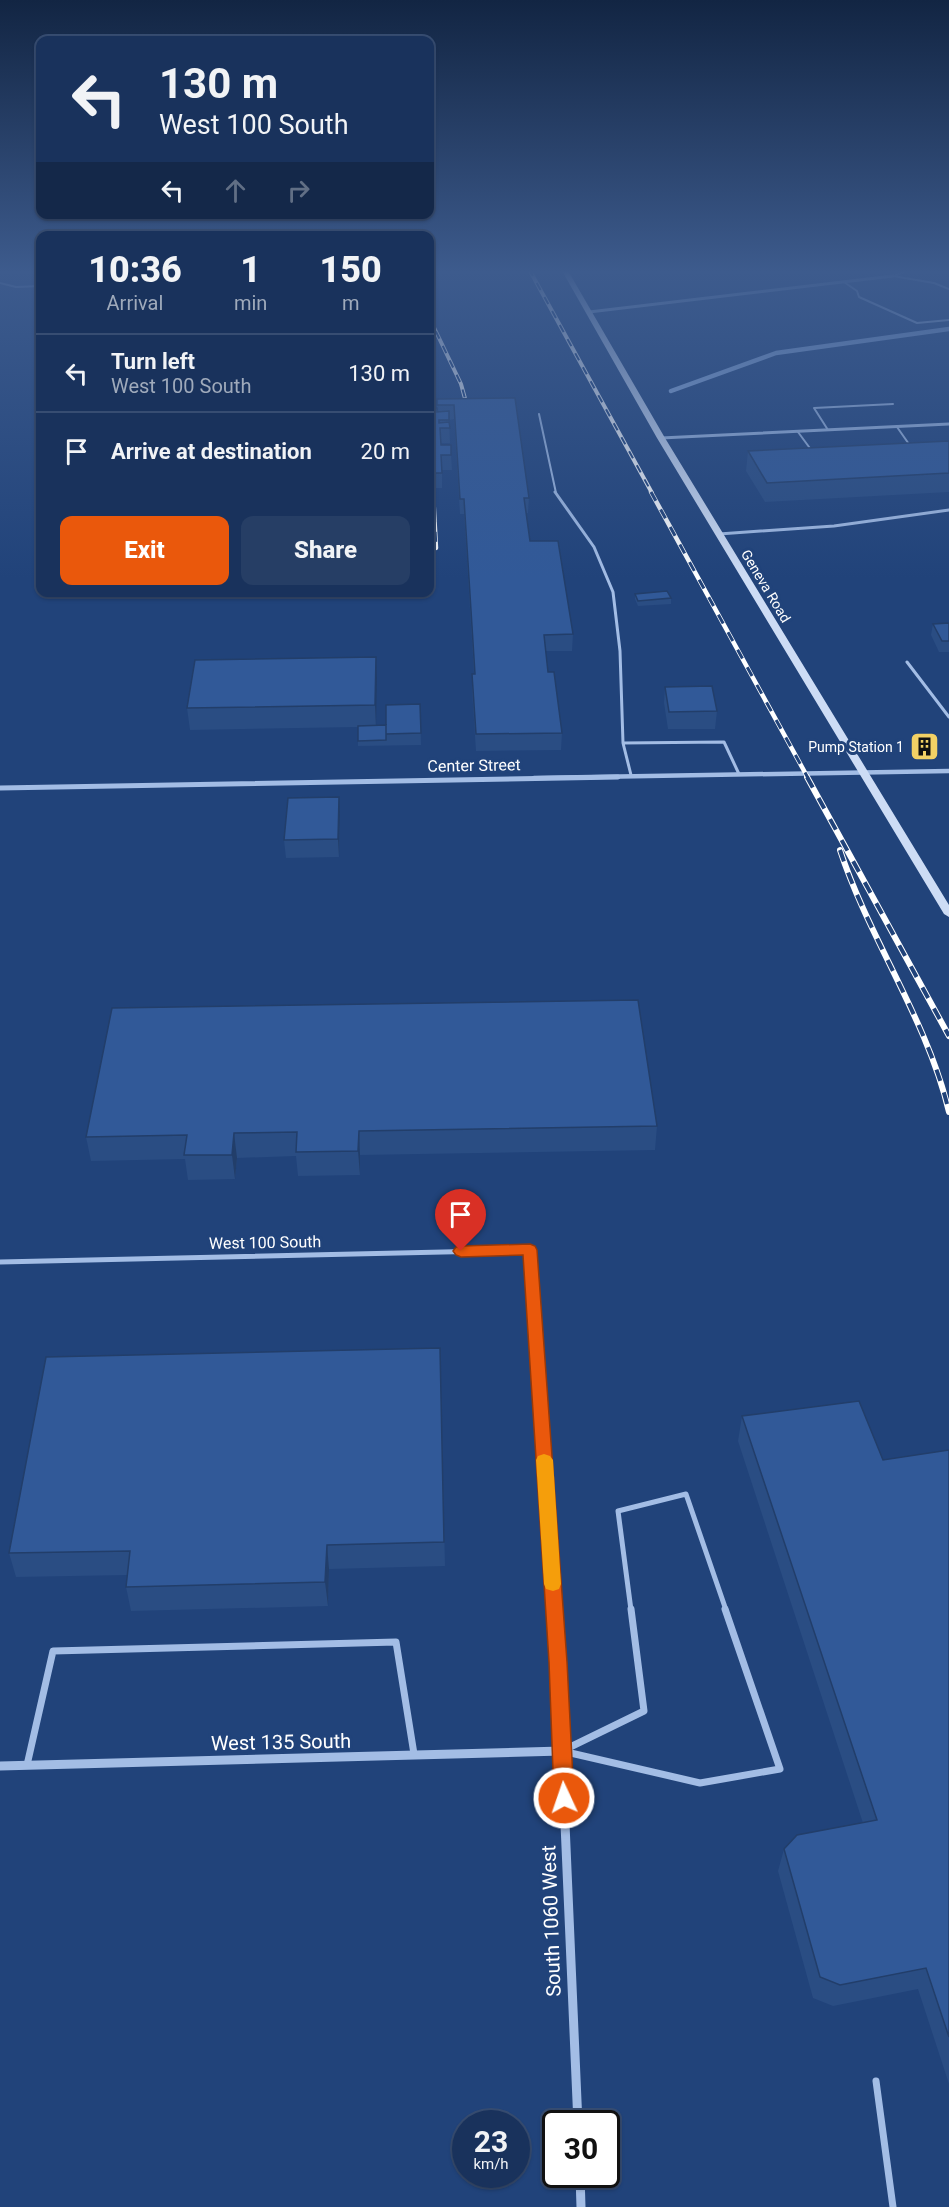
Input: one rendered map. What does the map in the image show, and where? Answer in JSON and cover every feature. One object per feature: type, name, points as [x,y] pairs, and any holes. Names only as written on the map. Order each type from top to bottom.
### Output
[{"type":"main road","name":"Geneva Road","points":[[623,372],[949,914]]},
{"type":"street","points":[[661,438],[949,424]]},
{"type":"street","name":"Center Street","points":[[0,788],[949,771]]},
{"type":"street","name":"South 1060 West","points":[[558,1662],[577,2110]]},
{"type":"street","name":"West 135 South","points":[[0,1766],[562,1751]]},
{"type":"street","points":[[580,2188],[581,2207]]},
{"type":"lane","points":[[828,430],[814,408],[893,404]]},
{"type":"lane","points":[[539,414],[554,490],[594,547],[614,592],[620,651],[623,743],[631,775]]},
{"type":"lane","points":[[897,427],[911,447]]},
{"type":"lane","points":[[798,432],[814,453],[803,454]]},
{"type":"lane","points":[[900,448],[921,447]]},
{"type":"lane","points":[[719,534],[834,526],[949,510]]},
{"type":"lane","points":[[907,662],[949,717]]},
{"type":"lane","points":[[623,743],[724,741],[739,774]]},
{"type":"lane","name":"West 100 South","points":[[0,1262],[530,1250]]},
{"type":"lane","name":"South 1060 West","points":[[530,1250],[558,1662]]},
{"type":"lane","points":[[686,1494],[780,1769],[700,1783],[562,1751],[644,1711],[618,1511],[686,1494]]},
{"type":"lane","points":[[27,1765],[53,1651],[396,1642],[414,1755]]},
{"type":"lane","points":[[876,2081],[893,2207]]},
{"type":"building","points":[[515,398],[529,498],[524,498],[530,541],[558,541],[573,634],[544,635],[548,672],[554,672],[562,733],[476,734],[472,674],[475,674],[464,499],[460,499],[454,405],[437,405],[437,399]]},
{"type":"building","points":[[434,408],[437,408],[437,412],[449,411],[449,420],[439,420],[439,423],[449,422],[450,428],[440,428],[441,445],[451,445],[451,455],[441,455],[442,473],[434,473]]},
{"type":"building","points":[[949,441],[949,473],[767,483],[748,451]]},
{"type":"building","points":[[667,591],[671,598],[638,601],[635,594]]},
{"type":"building","points":[[949,623],[949,641],[942,641],[933,624]]},
{"type":"building","points":[[376,657],[375,705],[187,708],[195,660]]},
{"type":"building","points":[[712,686],[717,711],[669,712],[665,687]]},
{"type":"building","points":[[420,704],[421,733],[386,734],[386,705]]},
{"type":"building","points":[[386,725],[386,740],[358,741],[358,726]]},
{"type":"building","points":[[918,735],[928,735],[934,746],[924,747]]},
{"type":"building","points":[[339,797],[338,839],[284,840],[288,798]]},
{"type":"building","points":[[638,1000],[657,1126],[359,1131],[358,1151],[296,1152],[297,1132],[234,1133],[232,1155],[184,1155],[187,1135],[86,1137],[112,1008]]},
{"type":"building","points":[[440,1348],[444,1542],[327,1545],[325,1582],[126,1587],[130,1551],[9,1553],[46,1357]]},
{"type":"building","points":[[859,1401],[883,1460],[949,1450],[949,2037],[926,1968],[840,1985],[820,1977],[784,1849],[797,1835],[877,1820],[742,1416]]},
{"type":"waterway","points":[[671,391],[724,372]]},
{"type":"railway","points":[[455,372],[469,413]]},
{"type":"railway","points":[[586,372],[652,493]]},
{"type":"railway","points":[[651,492],[808,778]]},
{"type":"railway","points":[[434,511],[436,548]]},
{"type":"railway","points":[[807,777],[949,1036]]},
{"type":"railway","points":[[840,850],[852,884],[927,1045],[949,1112]]},
{"type":"slow traffic","points":[[544,1460],[553,1584]]},
{"type":"place","name":"Pump Station 1","points":[[925,747]]},
{"type":"route","points":[[461,1251],[530,1250],[558,1662],[564,1798]]}]
